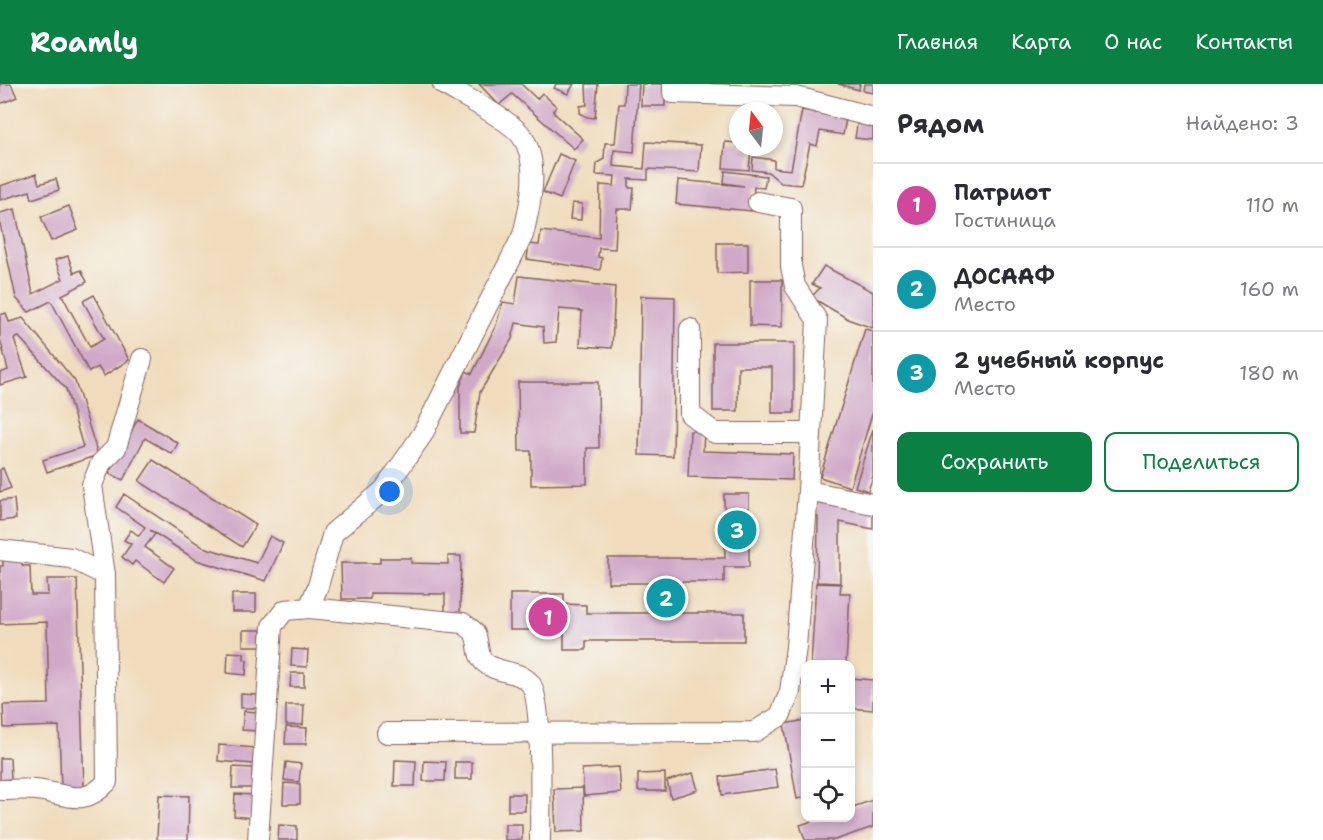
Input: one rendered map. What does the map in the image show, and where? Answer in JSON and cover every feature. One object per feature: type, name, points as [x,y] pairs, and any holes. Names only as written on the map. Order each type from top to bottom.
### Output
[{"type":"street","points":[[309,608],[318,586],[333,533],[384,490],[422,435],[523,235],[533,175],[527,148],[521,135],[506,122],[443,84]]},
{"type":"street","points":[[673,84],[673,93],[771,90],[873,117]]},
{"type":"street","points":[[387,733],[754,732],[780,716],[790,692],[796,647],[808,491],[816,320],[795,286],[791,266],[791,208],[758,202]]},
{"type":"street","points":[[690,329],[690,414],[715,433],[811,433]]},
{"type":"street","points":[[0,790],[42,790],[60,796],[85,797],[98,792],[107,782],[105,575],[93,485],[101,463],[116,448],[142,359]]},
{"type":"street","points":[[808,491],[872,501]]},
{"type":"street","points":[[0,550],[71,558],[105,575]]},
{"type":"street","points":[[258,840],[272,626],[285,610],[309,608],[463,624],[474,632],[480,658],[489,666],[519,674],[531,684],[537,698],[539,732],[540,840]]},
{"type":"building","points":[[0,84],[11,84],[17,97],[0,104]]},
{"type":"building","points":[[479,84],[521,84],[537,99],[542,93],[556,106],[553,112],[583,139],[574,149],[512,94],[499,105]]},
{"type":"building","points":[[556,84],[574,84],[568,94],[554,88]]},
{"type":"building","points":[[586,84],[598,84],[595,118],[580,113],[580,106],[587,105]]},
{"type":"building","points":[[625,84],[639,84],[634,152],[614,150],[613,166],[644,169],[646,142],[701,145],[699,172],[648,169],[648,180],[629,179],[629,188],[634,188],[632,209],[617,209],[615,249],[599,248],[598,257],[602,258],[600,270],[527,259],[529,244],[539,245],[541,231],[599,238],[600,185],[614,186],[615,176],[596,175],[597,163],[604,159],[605,143],[615,143],[619,104],[624,104]]},
{"type":"building","points":[[642,84],[665,84],[665,106],[641,106]]},
{"type":"building","points":[[838,84],[860,84],[859,90]]},
{"type":"building","points":[[864,84],[873,84],[873,93],[863,91]]},
{"type":"building","points":[[802,110],[846,119],[843,135],[820,131],[817,146],[810,144],[801,185],[781,183],[768,172],[752,170],[753,157],[774,160],[774,168],[791,170]]},
{"type":"building","points":[[858,119],[873,121],[873,140],[855,138]]},
{"type":"building","points":[[725,142],[729,142],[729,156],[750,156],[749,170],[723,168]]},
{"type":"building","points":[[559,154],[575,161],[560,199],[543,192]]},
{"type":"building","points":[[725,171],[766,176],[764,188],[754,187],[752,211],[676,204],[678,180],[744,186],[724,183]]},
{"type":"building","points":[[36,174],[39,184],[56,179],[59,190],[32,199],[30,191],[0,200],[0,186]]},
{"type":"building","points":[[572,203],[582,204],[581,220],[570,219]]},
{"type":"building","points":[[69,206],[78,230],[51,241],[41,217]]},
{"type":"building","points":[[15,209],[33,294],[63,279],[55,260],[68,256],[74,273],[81,270],[87,282],[62,295],[90,347],[104,339],[83,301],[94,295],[129,360],[104,376],[98,367],[89,372],[51,301],[29,312],[16,298],[0,224],[0,213]]},
{"type":"building","points":[[717,243],[748,243],[748,272],[717,273]]},
{"type":"building","points":[[824,266],[873,292],[873,328],[850,320],[811,297],[820,288],[812,284]]},
{"type":"building","points":[[519,276],[615,287],[612,348],[580,346],[582,311],[559,309],[556,342],[544,343],[543,327],[516,323],[512,339],[480,392],[474,433],[460,433],[460,387],[466,371],[472,374],[496,325],[503,302],[515,304]]},
{"type":"building","points":[[750,280],[782,280],[782,327],[750,326]]},
{"type":"building","points":[[641,296],[675,297],[673,456],[639,455]]},
{"type":"building","points":[[6,313],[9,322],[23,318],[75,381],[98,455],[47,472],[43,460],[83,447],[66,389],[19,337],[14,339],[27,377],[0,385],[0,373],[8,370],[0,339],[0,315]]},
{"type":"building","points":[[865,329],[873,331],[873,411],[850,487],[820,477]]},
{"type":"building","points":[[713,343],[794,343],[794,413],[772,413],[772,367],[738,367],[738,411],[713,411]]},
{"type":"building","points":[[518,382],[598,382],[599,448],[587,448],[587,484],[531,485],[531,451],[519,451]]},
{"type":"building","points":[[138,419],[178,443],[172,454],[145,438],[123,480],[109,473]]},
{"type":"building","points":[[873,429],[873,476],[868,491],[855,487]]},
{"type":"building","points":[[690,431],[704,431],[703,451],[793,454],[792,480],[688,477]]},
{"type":"building","points":[[153,460],[256,525],[242,547],[139,481]]},
{"type":"building","points":[[3,468],[11,488],[0,492],[0,470]]},
{"type":"building","points":[[124,494],[203,547],[257,563],[270,536],[283,543],[266,581],[196,560],[150,530],[155,534],[145,547],[174,568],[164,582],[135,561],[132,565],[122,557],[131,544],[124,540],[131,530],[139,536],[145,527],[116,507]]},
{"type":"building","points":[[724,494],[749,494],[749,567],[724,567],[724,582],[678,582],[678,613],[744,613],[744,641],[586,641],[586,650],[564,650],[564,630],[510,630],[510,594],[564,594],[564,604],[586,605],[586,613],[654,613],[654,583],[608,583],[608,558],[725,558]]},
{"type":"building","points":[[14,499],[16,519],[0,521],[0,501]]},
{"type":"building","points":[[818,499],[873,512],[873,529],[840,522],[840,583],[817,582],[818,517],[815,517]]},
{"type":"building","points":[[448,556],[461,556],[460,613],[445,613],[445,594],[370,593],[370,599],[342,599],[341,563],[380,563],[380,558],[411,558],[411,563],[448,564]]},
{"type":"building","points":[[22,559],[22,566],[30,566],[31,595],[48,595],[47,579],[77,579],[84,788],[61,789],[59,726],[4,728],[3,705],[49,704],[47,622],[0,624],[0,566],[3,566],[3,560]]},
{"type":"building","points":[[816,583],[841,584],[840,593],[850,593],[846,660],[811,660]]},
{"type":"building","points":[[232,594],[256,594],[256,612],[232,612]]},
{"type":"building","points":[[243,630],[261,630],[261,646],[243,646]]},
{"type":"building","points":[[292,649],[308,650],[307,667],[291,666]]},
{"type":"building","points":[[228,652],[244,653],[244,659],[247,660],[246,675],[227,673]]},
{"type":"building","points":[[291,673],[304,673],[304,687],[290,687]]},
{"type":"building","points":[[855,678],[873,680],[873,710],[855,708]]},
{"type":"building","points":[[241,694],[257,695],[257,708],[241,708]]},
{"type":"building","points":[[286,705],[304,705],[303,725],[286,725]]},
{"type":"building","points":[[244,711],[258,712],[257,731],[242,730]]},
{"type":"building","points":[[801,721],[801,798],[797,799],[784,724]]},
{"type":"building","points":[[286,727],[307,728],[306,744],[285,744]]},
{"type":"building","points":[[219,745],[255,748],[254,764],[218,761]]},
{"type":"building","points":[[0,758],[10,758],[11,779],[0,780]]},
{"type":"building","points":[[395,760],[416,761],[415,786],[394,786]]},
{"type":"building","points":[[424,761],[446,762],[445,781],[423,781]]},
{"type":"building","points":[[286,762],[301,764],[299,782],[284,780]]},
{"type":"building","points":[[455,762],[472,762],[472,779],[455,779]]},
{"type":"building","points":[[233,767],[252,768],[252,788],[232,788]]},
{"type":"building","points":[[619,767],[621,793],[584,796],[582,769]]},
{"type":"building","points":[[775,769],[778,787],[722,795],[720,777]]},
{"type":"building","points":[[665,773],[665,791],[638,791],[638,774]]},
{"type":"building","points":[[693,773],[698,790],[671,798],[667,781]]},
{"type":"building","points":[[284,783],[300,784],[300,804],[283,804]]},
{"type":"building","points":[[583,788],[584,831],[556,832],[554,789]]},
{"type":"building","points":[[235,794],[254,795],[252,818],[234,816]]},
{"type":"building","points":[[508,794],[525,794],[525,811],[508,811]]},
{"type":"building","points":[[159,795],[189,796],[188,840],[157,840]]},
{"type":"building","points":[[873,800],[873,827],[835,840],[805,840],[800,825],[809,822],[855,822],[855,806]]},
{"type":"building","points":[[505,824],[522,824],[522,840],[505,840]]},
{"type":"building","points":[[279,825],[297,826],[297,840],[278,840]]},
{"type":"place","name":"2 учебный корпус","points":[[737,530]]},
{"type":"place","name":"ДОСААФ","points":[[666,598]]},
{"type":"place","name":"Патриот","points":[[548,617]]}]
